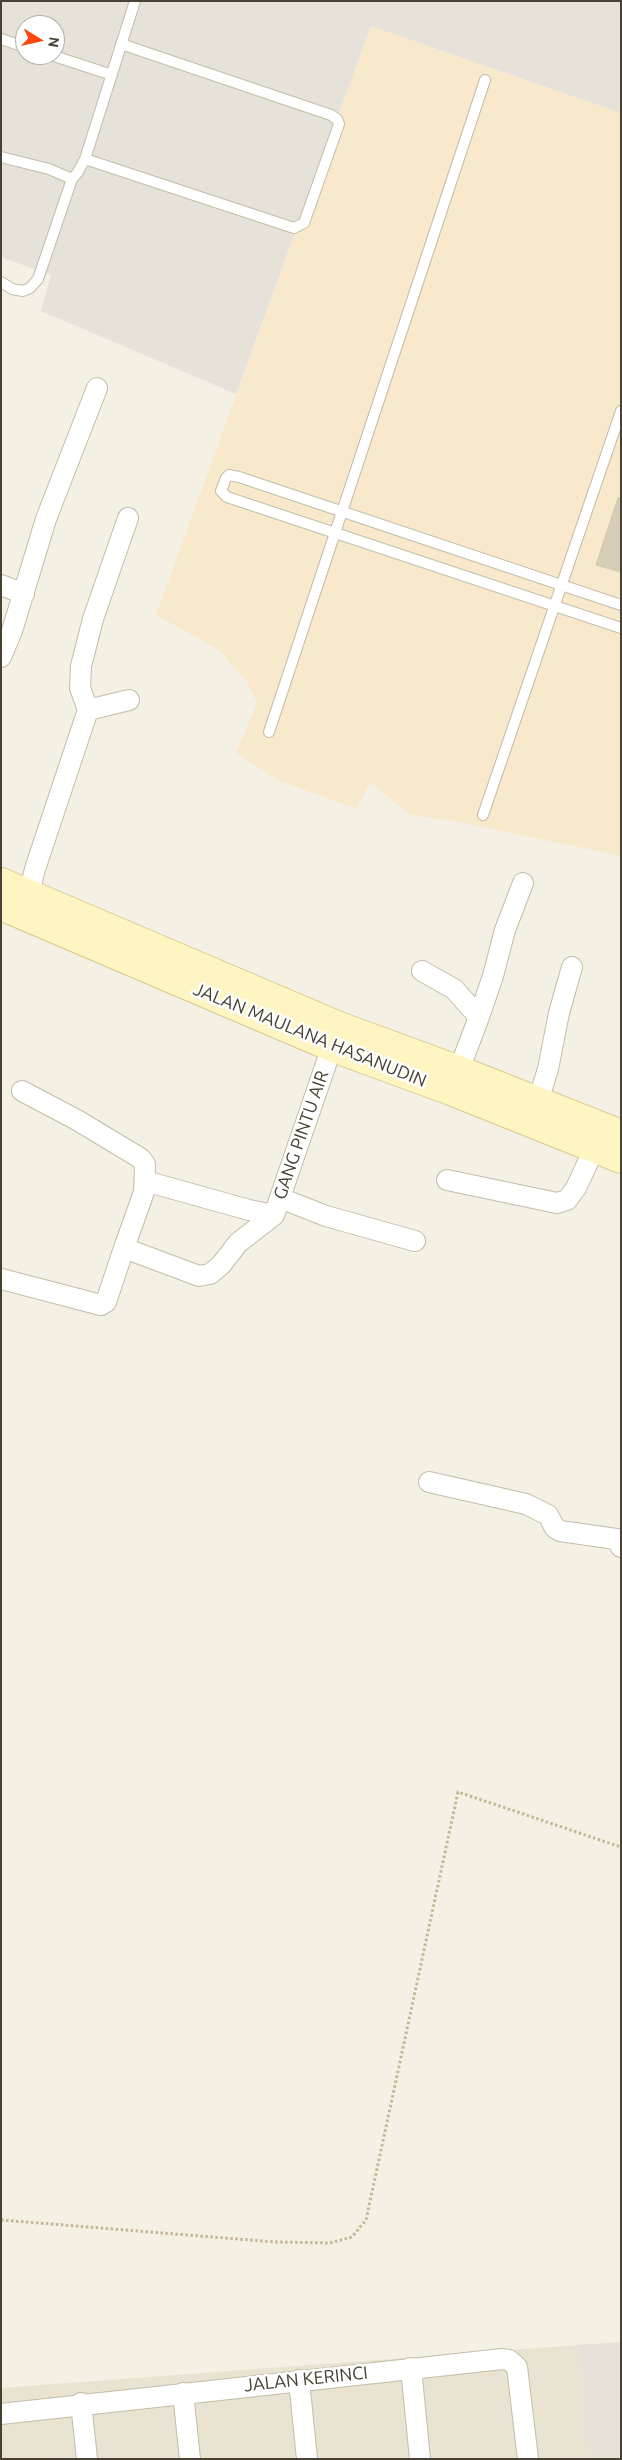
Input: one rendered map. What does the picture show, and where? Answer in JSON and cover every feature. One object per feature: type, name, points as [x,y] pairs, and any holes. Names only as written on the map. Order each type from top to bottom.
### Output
[{"type":"street","points":[[1,657],[24,594],[46,519],[96,388]]},
{"type":"street","points":[[22,896],[45,838],[88,710],[80,688],[81,666],[93,619],[128,518]]},
{"type":"street","points":[[1,585],[24,594]]},
{"type":"street","points":[[88,710],[129,700]]},
{"type":"street","name":"JALAN MAULANA HASANUDIN","points":[[1,882],[22,896],[335,1036],[458,1074],[540,1095],[606,1136],[621,1159]]},
{"type":"street","points":[[458,1074],[477,1024],[493,976],[505,930],[523,882]]},
{"type":"street","points":[[540,1095],[572,967]]},
{"type":"street","points":[[422,971],[454,989],[477,1024]]},
{"type":"street","name":"GANG PINTU AIR","points":[[277,1207],[335,1036]]},
{"type":"street","name":"JALAN MAULANA HASANUDIN","points":[[458,1074],[606,1136]]},
{"type":"street","points":[[1,1279],[101,1305],[106,1302],[144,1192],[145,1164],[140,1158],[77,1120],[22,1091]]},
{"type":"street","points":[[447,1180],[557,1203],[567,1200],[576,1188],[606,1136]]},
{"type":"street","points":[[145,1180],[248,1210],[277,1207],[326,1216],[415,1241]]},
{"type":"street","points":[[124,1248],[199,1276],[210,1274],[221,1265],[238,1242],[277,1207]]},
{"type":"street","points":[[429,1482],[526,1504],[548,1515],[555,1528],[560,1531],[616,1539],[621,1547]]},
{"type":"street","name":"JALAN KERINCI","points":[[1,2414],[502,2359],[514,2363],[519,2375],[528,2459]]},
{"type":"street","points":[[411,2368],[420,2459]]},
{"type":"street","points":[[299,2380],[307,2459]]},
{"type":"street","points":[[183,2393],[190,2459]]},
{"type":"street","points":[[81,2404],[87,2459]]},
{"type":"lane","points":[[1,282],[12,289],[23,291],[30,288],[38,279],[72,179],[85,160],[135,1]]},
{"type":"lane","points":[[1,39],[15,43]]},
{"type":"lane","points":[[85,160],[294,228],[304,223],[339,124],[332,115],[122,44]]},
{"type":"lane","points":[[65,60],[112,75]]},
{"type":"lane","points":[[269,732],[485,80]]},
{"type":"lane","points":[[1,158],[49,169],[72,179]]},
{"type":"lane","points":[[484,815],[621,411]]},
{"type":"lane","points":[[621,604],[233,476],[226,478],[221,491],[226,497],[621,628]]},
{"type":"path","points":[[1,2220],[274,2242],[330,2243],[352,2237],[366,2220],[458,1792],[621,1847]]},
{"type":"shaded area","points":[[1,1],[621,1],[621,113],[371,26],[236,394],[41,311],[51,275],[1,257]]},
{"type":"shaded area","points":[[371,26],[621,113],[621,856],[454,821],[410,815],[370,782],[357,809],[280,781],[236,753],[257,703],[246,680],[219,650],[156,615]]},
{"type":"shaded area","points":[[621,2342],[621,2459],[589,2459],[578,2345]]},
{"type":"shaded area","points":[[578,2345],[589,2459],[1,2459],[1,2388]]},
{"type":"building","points":[[618,498],[621,498],[621,572],[596,565]]}]
